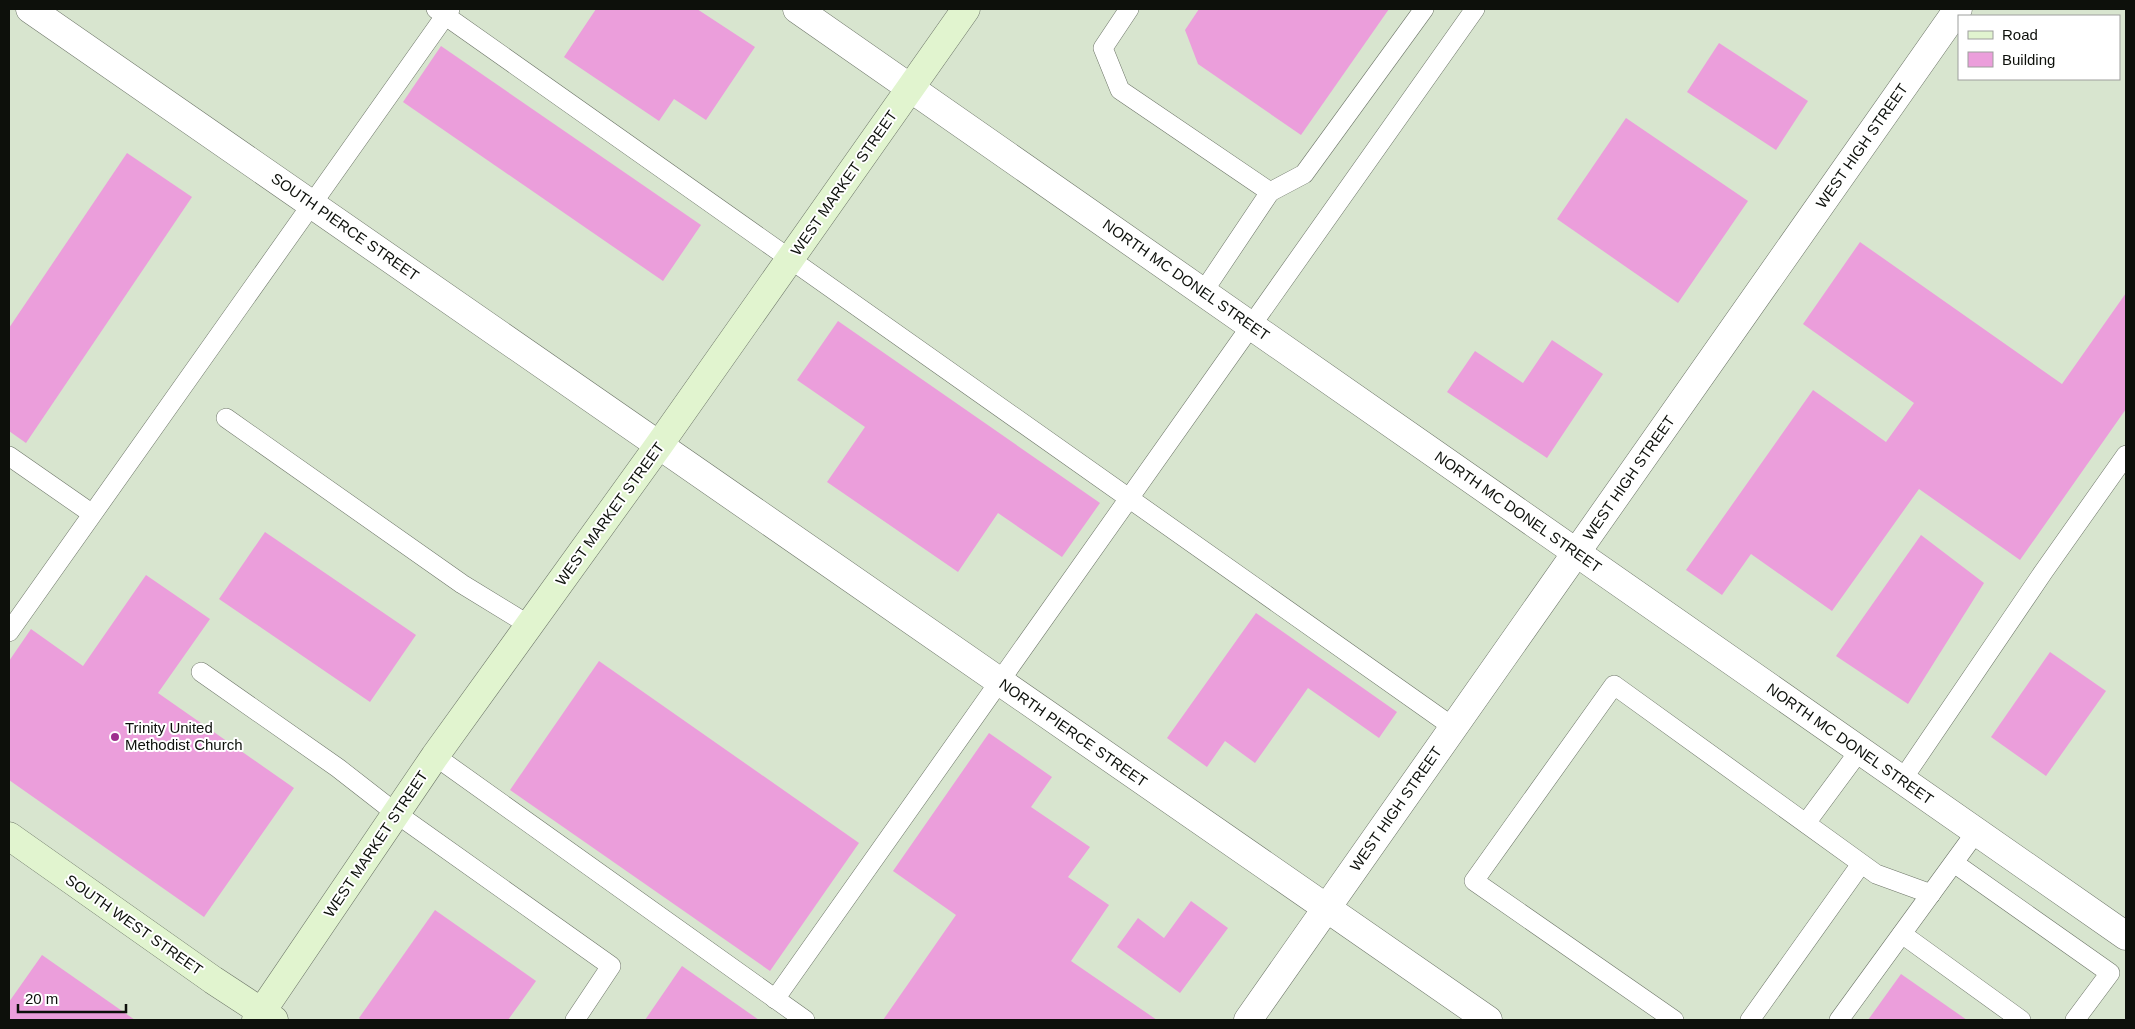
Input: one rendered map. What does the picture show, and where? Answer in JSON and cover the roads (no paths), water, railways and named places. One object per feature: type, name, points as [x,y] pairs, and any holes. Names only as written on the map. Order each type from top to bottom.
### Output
[{"type":"street","name":"SOUTH PIERCE STREET","points":[[30,9],[660,445]]},
{"type":"street","name":"NORTH MC DONEL STREET","points":[[797,9],[2126,936]]},
{"type":"street","name":"WEST MARKET STREET","points":[[264,1017],[435,756],[660,445],[966,9]]},
{"type":"street","name":"WEST HIGH STREET","points":[[1248,1020],[1958,9]]},
{"type":"street","name":"NORTH PIERCE STREET","points":[[660,445],[1488,1020]]},
{"type":"street","name":"SOUTH WEST STREET","points":[[9,836],[264,1017]]},
{"type":"lane","points":[[1129,9],[1103,48],[1120,90],[1270,192]]},
{"type":"lane","points":[[1203,292],[1270,192],[1304,174],[1424,9]]},
{"type":"lane","points":[[775,999],[1474,9]]},
{"type":"lane","points":[[9,632],[91,513],[312,204],[444,11],[790,261],[1453,727]]},
{"type":"lane","points":[[226,418],[462,584],[529,625]]},
{"type":"lane","points":[[1902,780],[2044,571],[2126,455]]},
{"type":"lane","points":[[9,456],[91,513]]},
{"type":"lane","points":[[201,672],[338,768],[397,814],[611,966],[575,1020]]},
{"type":"lane","points":[[1674,1020],[1474,881],[1614,685],[1876,874],[1931,894]]},
{"type":"lane","points":[[1806,823],[1860,750]]},
{"type":"lane","points":[[435,756],[805,1020]]},
{"type":"lane","points":[[1839,1020],[1976,832]]},
{"type":"lane","points":[[1954,863],[2110,973],[2075,1020]]},
{"type":"lane","points":[[1750,1020],[1861,864]]},
{"type":"lane","points":[[1902,934],[2021,1020]]},
{"type":"place","name":"Trinity United Methodist Church","points":[[115,737]]}]
